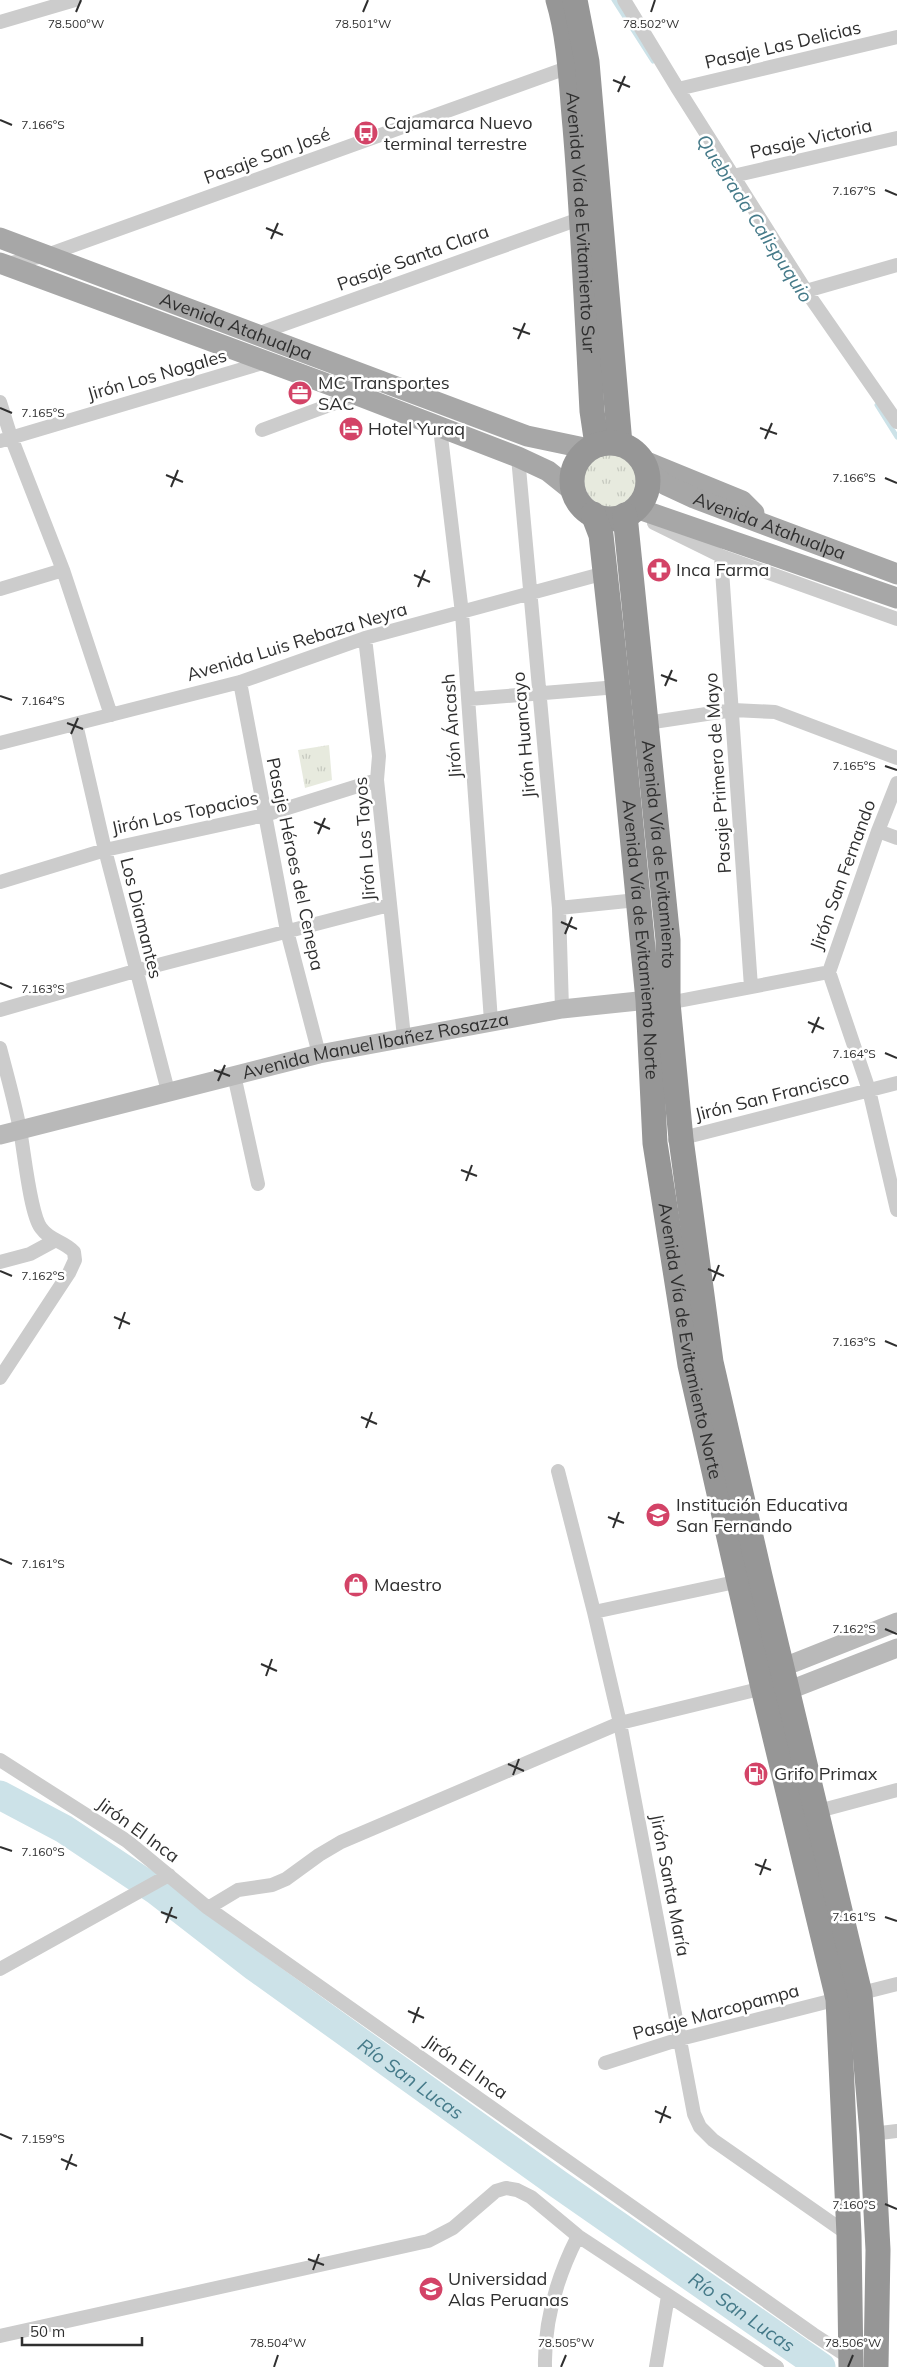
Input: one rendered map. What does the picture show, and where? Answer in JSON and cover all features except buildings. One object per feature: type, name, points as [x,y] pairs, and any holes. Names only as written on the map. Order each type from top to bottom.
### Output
[{"type":"highway","name":"Avenida Vía de Evitamiento Sur","points":[[558,0],[564,26],[578,64],[582,218],[592,403],[602,446]]},
{"type":"highway","name":"Avenida Vía de Evitamiento Sur","points":[[575,0],[602,446]]},
{"type":"highway","points":[[602,446],[632,450],[644,465],[647,487],[631,511],[605,518],[592,514],[577,500],[573,491],[574,467],[580,457],[602,446]]},
{"type":"highway","name":"Avenida Vía de Evitamiento","points":[[631,511],[647,724],[668,940],[658,1001],[681,1139],[712,1362],[714,1425],[787,1691],[804,1815],[849,1996],[872,2134]]},
{"type":"highway","name":"Avenida Vía de Evitamiento Norte","points":[[592,514],[601,535],[618,687],[637,900],[658,1001],[655,1143],[690,1365],[714,1425],[740,1581],[762,1688],[804,1815]]},
{"type":"highway","points":[[849,1996],[850,2235],[856,2364]]},
{"type":"highway","points":[[872,2134],[878,2250],[876,2367]]},
{"type":"main road","name":"Avenida Atahualpa","points":[[0,238],[527,436],[602,446]]},
{"type":"main road","name":"Avenida Atahualpa","points":[[1,264],[357,395],[518,457],[548,471],[573,491]]},
{"type":"main road","name":"Avenida Atahualpa","points":[[644,465],[666,485],[694,498],[897,574]]},
{"type":"main road","name":"Avenida Atahualpa","points":[[631,511],[897,598]]},
{"type":"street","points":[[0,22],[75,0]]},
{"type":"street","points":[[624,0],[806,291],[897,422]]},
{"type":"street","name":"Pasaje Las Delicias","points":[[678,89],[897,37]]},
{"type":"street","name":"Pasaje San José","points":[[1,264],[44,256],[578,64]]},
{"type":"street","name":"Pasaje Victoria","points":[[734,176],[897,138]]},
{"type":"street","name":"Pasaje Santa Clara","points":[[257,334],[582,218]]},
{"type":"street","points":[[806,291],[897,265]]},
{"type":"street","name":"Jirón Los Nogales","points":[[5,439],[266,362]]},
{"type":"street","points":[[262,430],[357,395]]},
{"type":"street","points":[[0,402],[5,439],[63,570],[111,714]]},
{"type":"street","name":"Jirón Áncash","points":[[440,428],[462,613],[491,1021]]},
{"type":"street","name":"Jirón Huancayo","points":[[518,457],[559,908],[562,1009]]},
{"type":"street","points":[[631,511],[720,556],[897,619]]},
{"type":"street","name":"Pasaje Primero de Mayo","points":[[720,556],[733,710],[751,987]]},
{"type":"street","points":[[0,589],[63,570]]},
{"type":"street","name":"Avenida Luis Rebaza Neyra","points":[[0,743],[240,682],[365,638],[605,573]]},
{"type":"street","name":"Jirón Los Tayos","points":[[365,638],[379,756],[377,780],[404,1037]]},
{"type":"street","name":"Pasaje Héroes del Cenepa","points":[[240,682],[287,931],[319,1054]]},
{"type":"street","points":[[468,699],[618,687]]},
{"type":"street","points":[[621,726],[647,724],[733,710],[775,712],[897,758]]},
{"type":"street","name":"Los Diamantes","points":[[76,724],[135,970],[168,1090]]},
{"type":"street","name":"Jirón Los Topacios","points":[[0,882],[105,850],[265,815],[377,780]]},
{"type":"street","name":"Jirón San Fernando","points":[[897,783],[878,831],[829,972],[869,1090],[897,1210]]},
{"type":"street","points":[[878,831],[897,838]]},
{"type":"street","points":[[559,908],[637,900]]},
{"type":"street","points":[[0,1010],[135,970],[389,905]]},
{"type":"street","points":[[658,1001],[751,987],[829,972]]},
{"type":"street","name":"Avenida Manuel Ibañez Rosazza","points":[[0,1135],[168,1090],[319,1054],[562,1009],[658,1001]]},
{"type":"street","points":[[0,1048],[20,1130],[34,1206],[40,1227],[54,1241],[69,1246],[74,1252],[75,1260],[69,1273],[0,1378]]},
{"type":"street","points":[[234,1075],[258,1184]]},
{"type":"street","name":"Jirón San Francisco","points":[[655,1143],[681,1139],[897,1084]]},
{"type":"street","points":[[0,1262],[30,1254],[54,1241]]},
{"type":"street","name":"Jirón Santa María","points":[[558,1471],[620,1723],[694,2114],[700,2127],[729,2152],[850,2235]]},
{"type":"street","points":[[594,1612],[740,1581]]},
{"type":"street","points":[[762,1688],[781,1668],[897,1622]]},
{"type":"street","points":[[208,1908],[238,1890],[272,1885],[286,1880],[319,1855],[341,1842],[620,1723],[762,1688],[787,1691],[897,1648]]},
{"type":"street","name":"Jirón El Inca","points":[[0,1760],[126,1841],[165,1877],[208,1908],[856,2364]]},
{"type":"street","points":[[804,1815],[897,1790]]},
{"type":"street","points":[[0,1969],[165,1877]]},
{"type":"street","name":"Pasaje Marcopampa","points":[[605,2064],[680,2039],[897,1984]]},
{"type":"street","points":[[872,2134],[897,2131]]},
{"type":"street","points":[[0,2336],[428,2241],[453,2228],[484,2199],[496,2191],[506,2188],[517,2190],[531,2197],[578,2236],[777,2367]]},
{"type":"street","points":[[545,2367],[550,2316],[557,2284],[563,2265],[578,2236]]},
{"type":"street","points":[[656,2367],[668,2296]]},
{"type":"green space","points":[[606,453],[616,453],[626,457],[634,465],[638,480],[634,495],[626,503],[616,507],[606,507],[596,503],[588,495],[584,485],[584,475],[588,465],[596,457]]},
{"type":"green space","points":[[329,745],[332,780],[305,788],[298,750]]},
{"type":"waterway","name":"Quebrada Calispuquio","points":[[614,0],[653,61]]},
{"type":"waterway","name":"Quebrada Calispuquio","points":[[877,405],[897,437]]},
{"type":"waterway","name":"Río San Lucas","points":[[0,1795],[64,1829],[157,1891],[255,1967],[558,2184],[821,2367]]},
{"type":"place","name":"Cajamarca Nuevo terminal terrestre","points":[[366,133]]},
{"type":"place","name":"MC Transportes SAC","points":[[300,393]]},
{"type":"place","name":"Hotel Yuraq","points":[[351,429]]},
{"type":"place","name":"Inca Farma","points":[[659,570]]},
{"type":"place","name":"Institución Educativa San Fernando","points":[[658,1515]]},
{"type":"place","name":"Maestro","points":[[356,1585]]},
{"type":"place","name":"Grifo Primax","points":[[756,1774]]},
{"type":"place","name":"Universidad Alas Peruanas","points":[[431,2289]]}]
